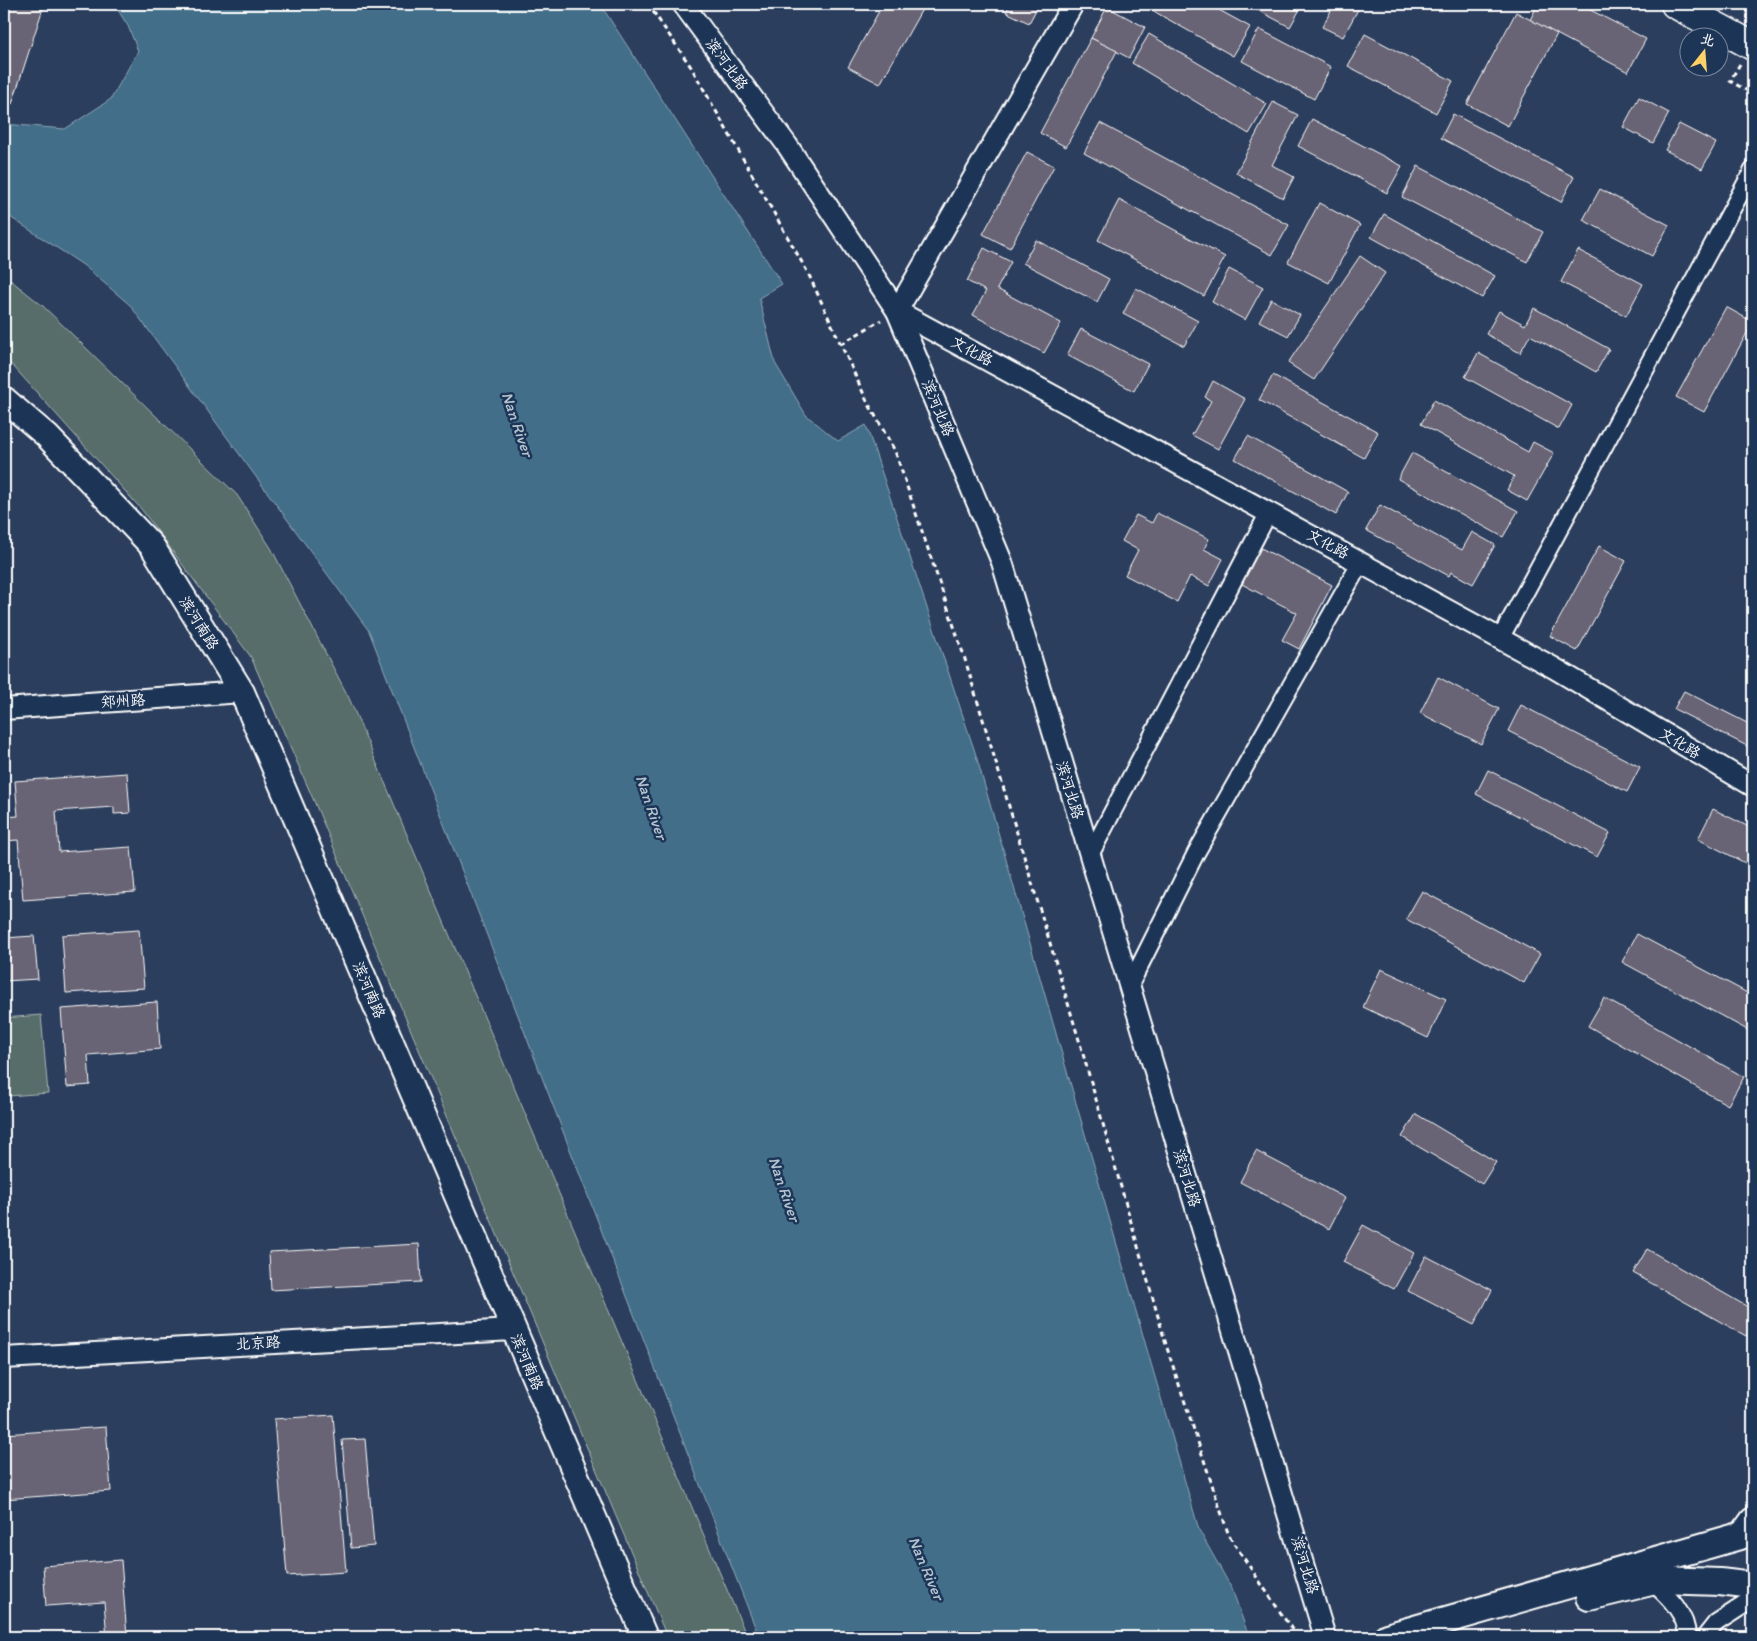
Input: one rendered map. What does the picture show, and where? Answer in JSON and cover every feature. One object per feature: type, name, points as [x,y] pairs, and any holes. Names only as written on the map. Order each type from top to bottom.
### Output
[{"type":"highway","points":[[1675,4],[1753,46]]},
{"type":"main road","name":"滨河南路","points":[[4,399],[47,436],[152,546],[242,692],[645,1637]]},
{"type":"main road","points":[[1442,1637],[1537,1602],[1750,1532]]},
{"type":"main road","points":[[1387,1637],[1537,1602],[1659,1580],[1720,1582],[1753,1586]]},
{"type":"street","name":"滨河北路","points":[[683,4],[787,145],[897,311],[1002,562],[1325,1637]]},
{"type":"street","points":[[897,311],[1073,4]]},
{"type":"street","points":[[1500,639],[1753,170]]},
{"type":"street","name":"文化路","points":[[897,311],[1500,639],[1753,786]]},
{"type":"street","points":[[1090,855],[1269,512]]},
{"type":"street","points":[[1129,987],[1196,853],[1361,562]]},
{"type":"street","name":"郑州路","points":[[4,709],[242,692]]},
{"type":"street","name":"北京路","points":[[4,1358],[513,1330]]},
{"type":"street","points":[[1652,1582],[1672,1599],[1687,1629],[1687,1637]]},
{"type":"street","points":[[1705,1637],[1716,1623],[1753,1599]]},
{"type":"path","points":[[648,4],[696,75],[808,273],[867,401],[895,451],[964,656],[1079,1040],[1167,1348],[1228,1536],[1297,1637]]},
{"type":"path","points":[[1730,81],[1753,94]]},
{"type":"path","points":[[841,344],[897,311]]},
{"type":"green space","points":[[4,275],[43,306],[237,495],[271,548],[349,698],[747,1637],[667,1637],[314,801],[251,657],[142,510],[13,366],[4,360]]},
{"type":"green space","points":[[41,1015],[48,1093],[8,1096],[4,1018]]},
{"type":"water","name":"Nan River","points":[[114,4],[600,4],[782,284],[759,298],[775,363],[806,415],[838,441],[866,425],[975,752],[1199,1530],[1232,1589],[1249,1637],[759,1637],[369,631],[130,305],[83,265],[4,213],[4,124],[65,129],[111,99],[138,51],[128,26]]},
{"type":"building","points":[[4,4],[30,4],[43,8],[12,104],[4,101]]},
{"type":"building","points":[[883,4],[925,4],[880,84],[848,67]]},
{"type":"building","points":[[1010,4],[1039,4],[1029,23],[1006,12]]},
{"type":"building","points":[[1141,4],[1208,4],[1250,27],[1233,56]]},
{"type":"building","points":[[1246,4],[1303,4],[1290,27]]},
{"type":"building","points":[[1328,4],[1361,4],[1343,37],[1322,27],[1333,7]]},
{"type":"building","points":[[1538,4],[1579,4],[1646,39],[1628,72],[1530,20]]},
{"type":"building","points":[[1107,7],[1145,27],[1129,58],[1091,38]]},
{"type":"building","points":[[1516,12],[1557,34],[1508,126],[1467,104]]},
{"type":"building","points":[[1259,29],[1331,67],[1314,99],[1242,61]]},
{"type":"building","points":[[1149,34],[1267,104],[1249,134],[1132,63]]},
{"type":"building","points":[[1365,34],[1453,81],[1436,113],[1348,66]]},
{"type":"building","points":[[1091,38],[1117,51],[1066,147],[1040,133]]},
{"type":"building","points":[[1639,97],[1669,113],[1653,143],[1623,127]]},
{"type":"building","points":[[1273,102],[1298,115],[1272,165],[1294,177],[1283,198],[1236,173]]},
{"type":"building","points":[[1453,114],[1574,177],[1561,202],[1441,138]]},
{"type":"building","points":[[1312,119],[1402,166],[1387,193],[1298,146]]},
{"type":"building","points":[[1100,123],[1289,225],[1272,255],[1084,153]]},
{"type":"building","points":[[1679,124],[1716,143],[1702,169],[1665,150]]},
{"type":"building","points":[[1027,152],[1054,166],[1010,248],[983,234]]},
{"type":"building","points":[[1418,166],[1543,232],[1527,262],[1402,197]]},
{"type":"building","points":[[1600,189],[1669,225],[1652,256],[1583,220]]},
{"type":"building","points":[[1119,200],[1225,257],[1204,296],[1098,240]]},
{"type":"building","points":[[1319,203],[1360,225],[1329,283],[1288,262]]},
{"type":"building","points":[[1384,214],[1495,276],[1482,298],[1371,237]]},
{"type":"building","points":[[1036,240],[1109,279],[1097,302],[1023,263]]},
{"type":"building","points":[[984,248],[1011,262],[997,289],[1061,323],[1044,353],[973,315],[986,291],[967,281]]},
{"type":"building","points":[[1578,250],[1643,284],[1626,316],[1561,282]]},
{"type":"building","points":[[1360,256],[1385,273],[1314,380],[1288,363]]},
{"type":"building","points":[[1229,269],[1263,287],[1245,320],[1212,302]]},
{"type":"building","points":[[1136,288],[1198,321],[1184,346],[1123,314]]},
{"type":"building","points":[[1271,299],[1300,315],[1288,336],[1259,321]]},
{"type":"building","points":[[1726,307],[1753,322],[1704,412],[1676,397]]},
{"type":"building","points":[[1534,308],[1609,349],[1596,372],[1530,335],[1520,353],[1486,334],[1499,311],[1525,325]]},
{"type":"building","points":[[1081,329],[1148,364],[1134,391],[1067,355]]},
{"type":"building","points":[[1478,353],[1572,405],[1559,429],[1465,377]]},
{"type":"building","points":[[1273,375],[1378,432],[1364,458],[1259,400]]},
{"type":"building","points":[[1213,381],[1245,399],[1218,449],[1192,435],[1211,401],[1205,397]]},
{"type":"building","points":[[1434,400],[1528,452],[1533,442],[1554,453],[1527,501],[1507,490],[1514,476],[1421,424]]},
{"type":"building","points":[[1248,436],[1348,492],[1336,515],[1235,459]]},
{"type":"building","points":[[1412,453],[1518,511],[1503,537],[1398,479]]},
{"type":"building","points":[[1380,505],[1462,550],[1472,532],[1495,545],[1473,584],[1451,572],[1449,576],[1366,530]]},
{"type":"building","points":[[1157,513],[1209,539],[1204,549],[1223,559],[1209,586],[1190,576],[1177,602],[1125,575],[1138,550],[1122,541],[1136,515],[1152,523]]},
{"type":"building","points":[[1257,546],[1332,585],[1299,649],[1282,640],[1297,613],[1238,582]]},
{"type":"building","points":[[1599,546],[1626,561],[1577,651],[1550,636]]},
{"type":"building","points":[[1438,677],[1499,709],[1481,744],[1420,713]]},
{"type":"building","points":[[1684,691],[1753,726],[1753,749],[1674,709]]},
{"type":"building","points":[[1521,705],[1640,767],[1627,792],[1508,731]]},
{"type":"building","points":[[1488,770],[1610,833],[1597,857],[1476,794]]},
{"type":"building","points":[[127,773],[130,813],[114,814],[114,807],[56,811],[59,852],[131,847],[135,892],[23,900],[18,840],[4,841],[4,817],[18,816],[15,781]]},
{"type":"building","points":[[1713,809],[1753,829],[1753,867],[1698,839]]},
{"type":"building","points":[[1422,891],[1540,954],[1524,983],[1406,919]]},
{"type":"building","points":[[139,930],[144,988],[66,993],[62,935]]},
{"type":"building","points":[[1637,934],[1753,996],[1753,1033],[1622,962]]},
{"type":"building","points":[[34,936],[38,979],[4,981],[4,938]]},
{"type":"building","points":[[1381,969],[1446,999],[1428,1038],[1363,1007]]},
{"type":"building","points":[[1604,998],[1744,1077],[1728,1105],[1588,1026]]},
{"type":"building","points":[[157,1002],[160,1049],[88,1055],[90,1085],[67,1087],[61,1009]]},
{"type":"building","points":[[1416,1114],[1496,1162],[1482,1184],[1402,1137]]},
{"type":"building","points":[[1256,1151],[1345,1198],[1329,1229],[1240,1182]]},
{"type":"building","points":[[1363,1225],[1414,1253],[1394,1289],[1343,1262]]},
{"type":"building","points":[[419,1244],[421,1282],[271,1290],[269,1252]]},
{"type":"building","points":[[1647,1249],[1753,1310],[1753,1324],[1746,1336],[1633,1273]]},
{"type":"building","points":[[1426,1256],[1492,1290],[1474,1325],[1408,1291]]},
{"type":"building","points":[[333,1415],[346,1572],[287,1576],[274,1419]]},
{"type":"building","points":[[106,1427],[111,1491],[4,1499],[4,1434]]},
{"type":"building","points":[[365,1439],[374,1546],[351,1548],[342,1440]]},
{"type":"building","points":[[121,1560],[127,1637],[107,1637],[104,1602],[46,1606],[43,1566]]}]
